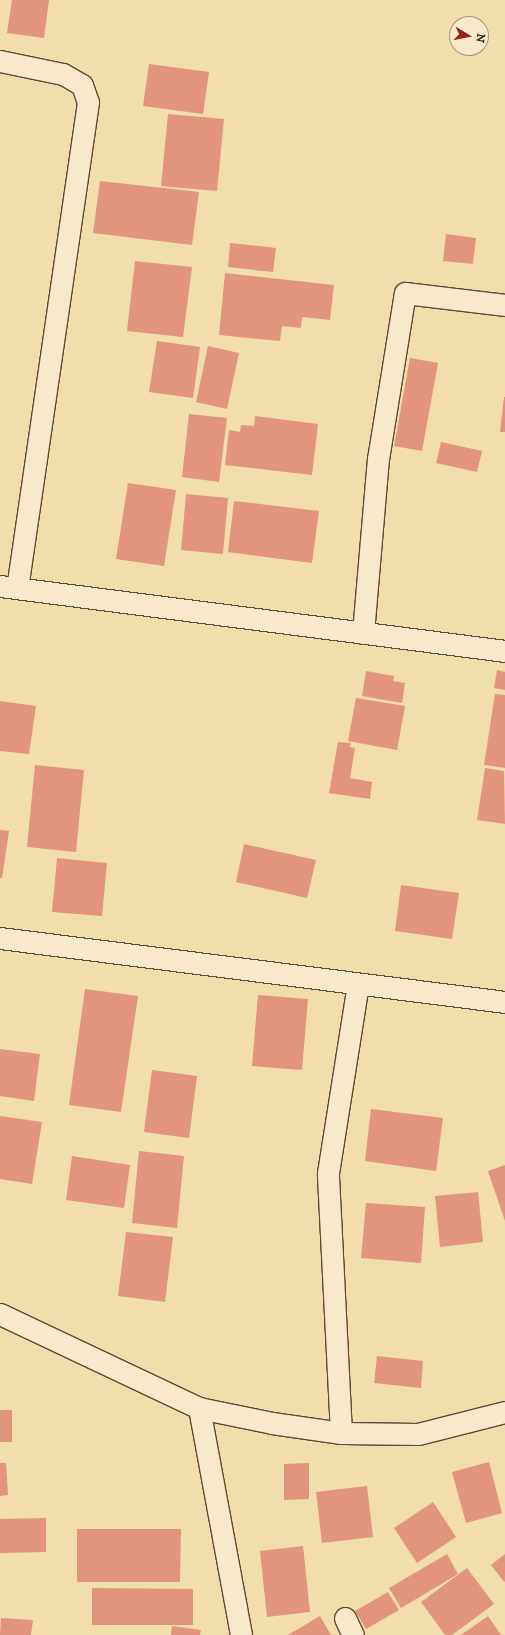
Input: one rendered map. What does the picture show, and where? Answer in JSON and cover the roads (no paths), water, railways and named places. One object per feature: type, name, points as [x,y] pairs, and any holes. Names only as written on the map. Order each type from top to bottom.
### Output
[{"type":"street","points":[[0,62],[64,74],[82,85],[88,102],[83,152],[8,587],[505,651]]},
{"type":"street","points":[[363,633],[378,459],[405,293],[505,305]]},
{"type":"street","points":[[0,938],[505,1002]]},
{"type":"street","points":[[340,1434],[328,1173],[358,984]]},
{"type":"street","points":[[0,1314],[199,1408],[272,1423],[340,1434],[418,1434],[505,1412]]},
{"type":"street","points":[[199,1408],[241,1635]]}]
